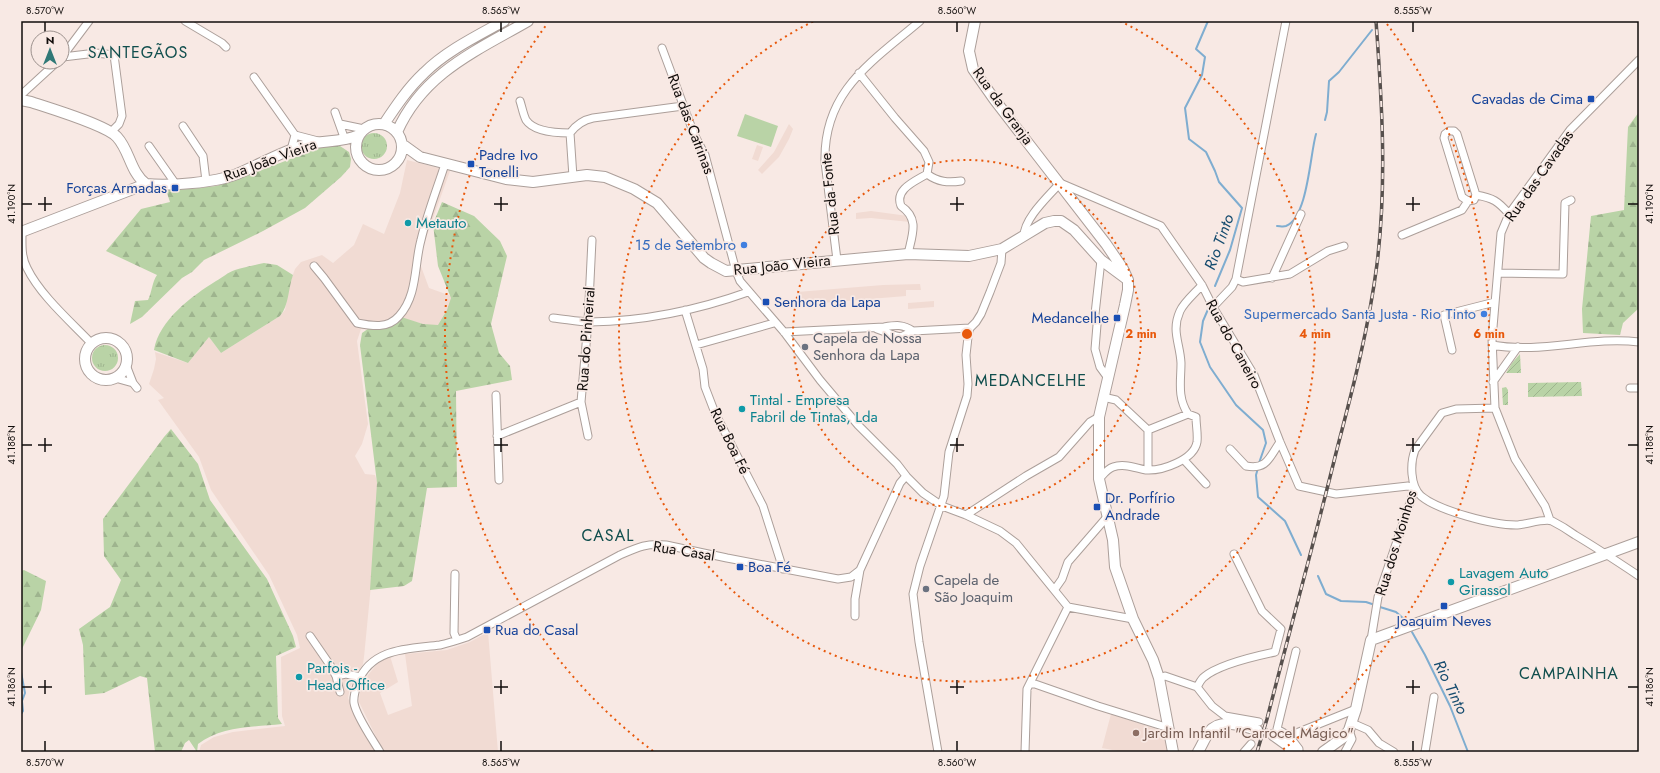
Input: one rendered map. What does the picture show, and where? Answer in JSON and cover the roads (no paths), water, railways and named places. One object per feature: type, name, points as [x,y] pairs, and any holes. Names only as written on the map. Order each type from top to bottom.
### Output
[{"type":"street","points":[[70,47],[89,21]]},
{"type":"street","points":[[185,21],[226,47]]},
{"type":"street","points":[[384,124],[411,86],[424,72],[467,42],[504,21]]},
{"type":"street","points":[[397,132],[414,101],[443,72],[462,58],[528,21]]},
{"type":"street","name":"Rua da Fonte","points":[[837,260],[824,147],[836,104],[859,73],[920,21]]},
{"type":"street","name":"Rua da Granja","points":[[975,21],[969,51],[973,69],[994,99],[1060,183],[1118,261],[1128,280]]},
{"type":"street","points":[[1213,307],[1232,287],[1236,279],[1286,21]]},
{"type":"street","name":"Rua das Catrinas","points":[[662,48],[699,146],[705,155],[740,281],[774,323],[784,332],[820,380],[858,425],[897,464],[906,476],[923,493],[942,506],[966,515],[1000,531],[1016,543],[1055,589],[1068,607]]},
{"type":"street","points":[[70,57],[96,53],[114,54],[122,116],[111,132]]},
{"type":"street","name":"Rua das Cavadas","points":[[1550,520],[1545,506],[1515,459],[1495,408],[1492,345],[1501,233],[1510,214],[1570,130],[1639,60]]},
{"type":"street","points":[[21,95],[49,70]]},
{"type":"street","points":[[859,73],[924,151],[929,162],[927,174],[903,189],[900,194],[901,206],[910,214],[913,224],[913,236],[908,254]]},
{"type":"street","points":[[254,77],[295,135],[320,141]]},
{"type":"street","points":[[21,100],[31,102],[111,132],[122,142],[138,178],[146,184]]},
{"type":"street","points":[[520,101],[524,114],[530,125],[547,132],[570,133]]},
{"type":"street","points":[[573,177],[570,133],[584,120],[683,106]]},
{"type":"street","points":[[335,112],[340,124],[342,140]]},
{"type":"street","points":[[340,124],[362,132]]},
{"type":"street","points":[[376,124],[384,124],[397,132],[402,144],[402,153],[398,161],[386,169],[379,170],[371,169],[364,165],[356,152],[356,144],[362,132],[376,124]]},
{"type":"street","points":[[183,126],[203,156],[206,181]]},
{"type":"street","points":[[1449,131],[1454,131],[1457,134],[1476,196],[1474,200],[1468,201],[1462,197],[1444,138],[1445,134],[1449,131]]},
{"type":"street","name":"Rua João Vieira","points":[[22,232],[146,184],[206,181],[236,174],[304,145],[320,141],[342,140],[362,132]]},
{"type":"street","points":[[291,150],[295,135]]},
{"type":"street","name":"Rua João Vieira","points":[[342,140],[356,152]]},
{"type":"street","name":"Rua João Vieira","points":[[402,144],[420,157],[492,176],[521,181],[533,182],[596,175],[606,177],[634,189],[656,203],[711,263],[726,271],[908,254],[969,256],[1002,249],[1045,223],[1061,221],[1074,230],[1101,260],[1128,280]]},
{"type":"street","points":[[149,146],[175,183]]},
{"type":"street","name":"Rua João Vieira","points":[[398,161],[404,158],[420,157]]},
{"type":"street","points":[[314,266],[357,323],[373,326],[388,325],[399,316],[407,304],[413,289],[421,238],[445,164]]},
{"type":"street","points":[[927,174],[935,180],[944,182],[961,181]]},
{"type":"street","points":[[1024,236],[1024,230],[1028,221],[1060,183]]},
{"type":"street","name":"Rua do Caneiro","points":[[1060,183],[1161,226],[1202,285],[1213,307],[1254,375],[1299,486],[1336,494],[1408,486],[1415,488]]},
{"type":"street","points":[[1476,196],[1488,197],[1498,202],[1510,214]]},
{"type":"street","points":[[1498,273],[1563,274],[1565,203],[1571,200]]},
{"type":"street","points":[[1402,235],[1462,210],[1468,201]]},
{"type":"street","points":[[1272,278],[1301,214]]},
{"type":"street","points":[[22,232],[22,248],[26,268],[49,299],[92,344]]},
{"type":"street","name":"Rua do Pinheiral","points":[[588,436],[581,402],[588,322],[592,240]]},
{"type":"street","points":[[1236,279],[1243,282],[1290,274],[1328,251],[1344,246]]},
{"type":"street","points":[[938,752],[913,600],[920,566],[942,506],[949,452],[967,396],[968,384],[966,355],[970,328],[981,314],[988,298],[1001,263],[1002,249]]},
{"type":"street","points":[[1101,260],[1095,314],[1097,325],[1095,349],[1100,367],[1108,378]]},
{"type":"street","points":[[1128,280],[1125,305],[1099,417],[1099,479],[1112,540],[1115,567],[1133,619],[1153,660],[1159,678],[1173,752]]},
{"type":"street","points":[[1099,479],[1108,469],[1114,466],[1122,465],[1148,470],[1176,464],[1184,460],[1197,443],[1196,417],[1188,414],[1184,407],[1179,390],[1181,362],[1175,327],[1180,310],[1202,285]]},
{"type":"street","points":[[553,318],[588,322],[647,318],[685,310],[748,292]]},
{"type":"street","points":[[1452,350],[1444,315],[1495,302]]},
{"type":"street","name":"Rua Boa Fé","points":[[685,310],[703,369],[705,386],[715,413],[763,506],[783,569]]},
{"type":"street","points":[[696,345],[774,323]]},
{"type":"street","points":[[784,332],[874,327],[899,324],[913,331]]},
{"type":"street","points":[[874,327],[901,337],[913,331],[970,328]]},
{"type":"street","points":[[115,378],[135,386],[126,365],[126,353],[119,343],[114,340],[102,338],[92,344],[85,355],[87,368],[96,378],[109,380],[115,378],[120,374],[126,365]]},
{"type":"street","points":[[1492,345],[1539,347],[1609,341],[1639,342]]},
{"type":"street","points":[[1493,382],[1518,347]]},
{"type":"street","points":[[1630,388],[1639,388]]},
{"type":"street","points":[[496,395],[498,480]]},
{"type":"street","points":[[1103,397],[1116,400],[1148,430],[1148,470]]},
{"type":"street","points":[[497,436],[581,402]]},
{"type":"street","name":"Rua dos Moinhos","points":[[1371,640],[1378,597],[1415,488],[1413,482],[1412,457],[1415,450],[1442,413],[1456,409],[1495,408]]},
{"type":"street","points":[[1148,430],[1188,414]]},
{"type":"street","points":[[966,515],[1026,476],[1059,457],[1090,422],[1099,417]]},
{"type":"street","points":[[1230,449],[1246,466],[1256,467],[1265,464],[1280,442]]},
{"type":"street","points":[[1184,460],[1206,484]]},
{"type":"street","points":[[855,616],[855,599],[860,570],[900,483],[906,476]]},
{"type":"street","points":[[1415,488],[1421,496],[1445,509],[1492,523],[1517,525],[1550,520],[1607,554],[1639,576]]},
{"type":"street","points":[[1055,589],[1062,579],[1068,562],[1107,517]]},
{"type":"street","points":[[1345,752],[1352,739],[1351,727],[1371,640],[1639,542]]},
{"type":"street","name":"Rua Casal","points":[[361,677],[370,665],[384,654],[401,649],[442,645],[467,637],[620,555],[641,546],[652,544],[666,545],[838,579],[851,578],[860,570]]},
{"type":"street","points":[[1197,687],[1203,677],[1214,671],[1257,656],[1275,652],[1280,629],[1262,610],[1234,554]]},
{"type":"street","points":[[455,574],[454,633],[457,640]]},
{"type":"street","points":[[1025,752],[1027,689],[1068,607],[1133,619]]},
{"type":"street","points":[[310,636],[336,676],[340,692]]},
{"type":"street","points":[[1296,651],[1276,729],[1289,736],[1299,749],[1299,752]]},
{"type":"street","points":[[336,676],[346,674],[361,677],[355,691],[354,703],[358,715],[380,752]]},
{"type":"street","points":[[1159,678],[1165,676],[1197,687],[1212,706],[1225,716],[1258,726]]},
{"type":"street","points":[[1030,684],[1035,684],[1169,728]]},
{"type":"street","points":[[1425,752],[1434,697]]},
{"type":"street","points":[[1289,736],[1356,709]]},
{"type":"street","points":[[1198,752],[1210,731],[1217,725],[1230,724],[1258,726]]},
{"type":"street","points":[[1323,752],[1337,742],[1351,727]]},
{"type":"street","points":[[1351,727],[1368,730],[1379,743],[1394,752]]},
{"type":"street","points":[[1273,735],[1288,745],[1292,752]]},
{"type":"street","points":[[1244,752],[1251,744]]},
{"type":"waterway","name":"Rio Tinto","points":[[1208,21],[1196,49],[1205,57],[1202,75],[1185,108],[1189,139],[1206,152],[1219,182],[1242,208],[1230,250],[1215,286]]},
{"type":"waterway","points":[[1325,120],[1329,81],[1339,72],[1372,30]]},
{"type":"waterway","points":[[1277,226],[1286,226],[1293,220],[1299,211],[1304,198],[1316,134]]},
{"type":"waterway","name":"Rio Tinto","points":[[1209,307],[1203,321],[1200,342],[1210,367],[1236,405],[1263,430],[1266,443],[1259,463]]},
{"type":"waterway","name":"Rio Tinto","points":[[1258,468],[1256,475],[1258,497],[1285,521],[1301,555]]},
{"type":"waterway","name":"Rio Tinto","points":[[1318,576],[1326,594],[1341,601],[1366,602],[1372,604]]},
{"type":"waterway","name":"Rio Tinto","points":[[1380,607],[1396,612],[1405,620]]},
{"type":"waterway","name":"Rio Tinto","points":[[1412,632],[1450,706],[1468,752]]},
{"type":"waterway","points":[[21,672],[25,693],[22,701],[23,711],[21,714]]},
{"type":"tunnel","points":[[1257,730],[1273,735]]},
{"type":"railway","points":[[1257,752],[1267,719],[1349,403],[1374,288],[1380,234],[1383,173],[1382,112],[1376,21]]},
{"type":"place","name":"Cavadas de Cima","points":[[1591,99]]},
{"type":"place","name":"Padre Ivo Tonelli","points":[[471,164]]},
{"type":"place","name":"Forças Armadas","points":[[175,188]]},
{"type":"place","name":"Metauto","points":[[408,223]]},
{"type":"place","name":"15 de Setembro","points":[[744,245]]},
{"type":"place","name":"Senhora da Lapa","points":[[766,302]]},
{"type":"place","name":"Supermercado Santa Justa - Rio Tinto","points":[[1484,314]]},
{"type":"place","name":"Medancelhe","points":[[1117,318]]},
{"type":"place","name":"Capela de Nossa Senhora da Lapa","points":[[805,347]]},
{"type":"place","name":"Tintal - Empresa Fabril de Tintas, Lda","points":[[742,409]]},
{"type":"place","name":"Dr. Porfírio Andrade","points":[[1097,507]]},
{"type":"place","name":"Boa Fé","points":[[740,567]]},
{"type":"place","name":"Lavagem Auto Girassol","points":[[1451,582]]},
{"type":"place","name":"Capela de São Joaquim","points":[[926,589]]},
{"type":"place","name":"Joaquim Neves","points":[[1444,606]]},
{"type":"place","name":"Rua do Casal","points":[[487,630]]},
{"type":"place","name":"Parfois - Head Office","points":[[299,677]]},
{"type":"place","name":"Jardim Infantil \"Carrocel Mágico\"","points":[[1136,733]]},
{"type":"district","name":"SANTEGÃOS","points":[[138,52]]},
{"type":"district","name":"MEDANCELHE","points":[[1031,380]]},
{"type":"district","name":"CASAL","points":[[608,535]]},
{"type":"district","name":"CAMPAINHA","points":[[1569,673]]}]
